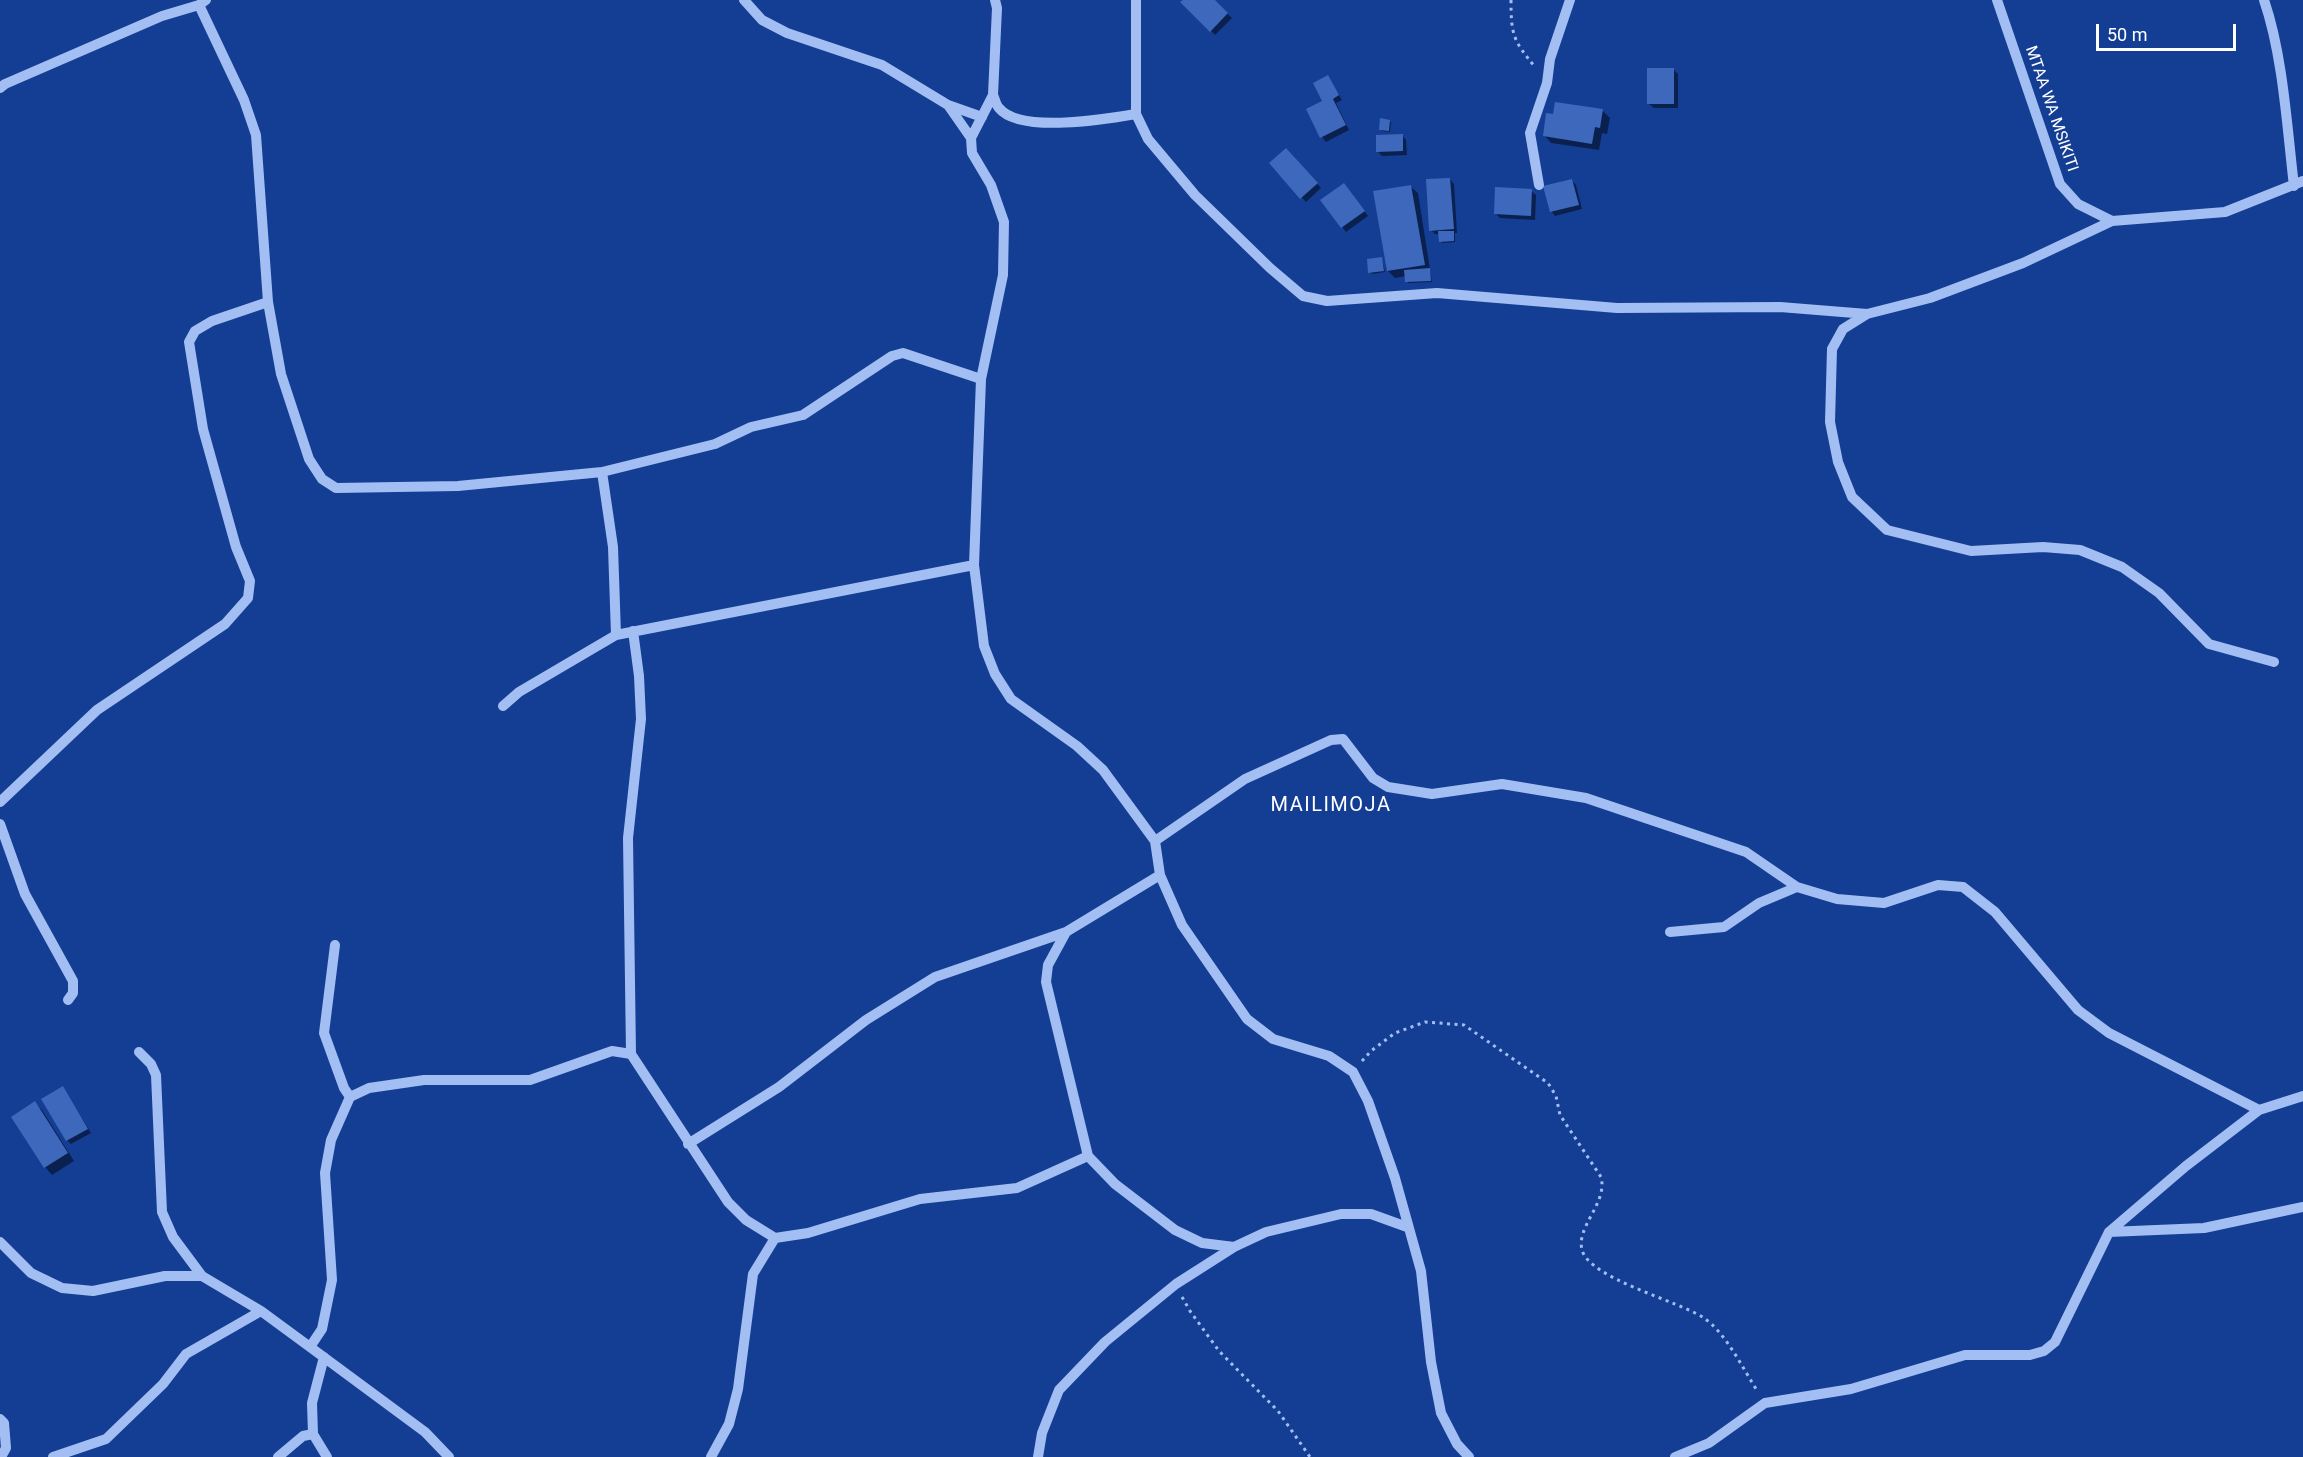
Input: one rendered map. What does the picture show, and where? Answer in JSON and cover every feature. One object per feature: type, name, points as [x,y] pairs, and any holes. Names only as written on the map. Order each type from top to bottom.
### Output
[{"type":"street","points":[[744,0],[762,20],[787,33],[882,65],[948,105],[982,117]]},
{"type":"street","points":[[971,138],[993,96],[997,8],[995,0]]},
{"type":"street","points":[[1136,0],[1136,114],[1148,139],[1195,195],[1270,268],[1303,296],[1327,301],[1437,292],[1617,308],[1780,307],[1867,314]]},
{"type":"street","points":[[1539,185],[1530,133],[1547,83],[1550,58],[1570,0]]},
{"type":"street","name":"MTAA WA MSIKITI","points":[[1997,0],[2060,183],[2078,204],[2112,221]]},
{"type":"street","points":[[2264,0],[2269,15],[2298,184],[2225,212],[2112,221],[2023,263],[1930,298],[1867,314],[1843,329],[1832,349],[1830,422],[1838,462],[1852,497],[1887,530],[1971,551],[2043,547],[2080,550],[2122,567],[2159,593],[2209,644],[2274,662]]},
{"type":"street","points":[[0,88],[162,16],[202,2],[244,100],[256,135],[268,302],[281,374],[309,459],[322,479],[336,488],[459,486],[602,472],[715,444],[751,427],[803,415],[892,356],[903,353],[981,379]]},
{"type":"street","points":[[993,96],[999,108],[1011,117],[1029,122],[1089,122],[1136,114]]},
{"type":"street","points":[[948,105],[971,138],[972,153],[991,185],[1004,222],[1003,275],[981,379],[974,565],[984,646],[995,674],[1011,699],[1077,746],[1103,770],[1155,841],[1160,875],[1182,925],[1247,1019],[1273,1039],[1329,1056],[1353,1072],[1368,1101],[1395,1178],[1421,1271],[1431,1362],[1442,1413],[1457,1444],[1469,1457]]},
{"type":"street","points":[[1,798],[97,710],[225,624],[248,598],[250,582],[236,547],[203,429],[189,342],[195,331],[212,321],[268,302]]},
{"type":"street","points":[[602,472],[613,548],[616,635]]},
{"type":"street","points":[[503,706],[519,692],[616,635],[974,565]]},
{"type":"street","points":[[633,631],[639,676],[641,719],[628,838],[632,1054],[688,1144],[728,1202],[746,1220],[775,1238],[808,1233],[920,1199],[1017,1188],[1088,1156]]},
{"type":"street","points":[[1155,841],[1245,779],[1331,740],[1343,739],[1373,778],[1388,787],[1432,794],[1502,784],[1586,798],[1746,852],[1797,887],[1837,899],[1884,903],[1938,885],[1964,887],[1995,912],[2078,1010],[2109,1033],[2259,1110]]},
{"type":"street","points":[[0,824],[25,894],[73,981],[73,993],[68,1000]]},
{"type":"street","points":[[688,1144],[779,1088],[866,1020],[935,977],[1066,932],[1160,875]]},
{"type":"street","points":[[1670,932],[1724,927],[1759,903],[1797,887]]},
{"type":"street","points":[[1066,932],[1048,965],[1046,982],[1088,1156],[1115,1184],[1175,1230],[1202,1243],[1234,1247]]},
{"type":"street","points":[[335,945],[324,1033],[344,1088],[350,1097]]},
{"type":"street","points":[[310,1347],[322,1329],[332,1280],[325,1173],[331,1140],[350,1097],[369,1088],[424,1080],[530,1080],[612,1051],[632,1054]]},
{"type":"street","points":[[139,1053],[151,1064],[156,1076],[162,1212],[173,1237],[202,1276],[261,1311],[324,1357],[425,1432],[449,1457]]},
{"type":"street","points":[[1675,1457],[1709,1443],[1765,1403],[1851,1389],[1965,1355],[2030,1355],[2044,1351],[2055,1342],[2109,1232],[2186,1166],[2259,1110],[2303,1096]]},
{"type":"street","points":[[2109,1232],[2204,1228],[2303,1207]]},
{"type":"street","points":[[1038,1457],[1042,1433],[1059,1390],[1105,1342],[1176,1284],[1234,1247],[1266,1232],[1341,1214],[1371,1214],[1407,1227]]},
{"type":"street","points":[[711,1457],[729,1424],[738,1389],[753,1274],[775,1238]]},
{"type":"street","points":[[0,1242],[31,1273],[62,1288],[93,1291],[165,1276],[202,1276]]},
{"type":"street","points":[[53,1457],[106,1439],[163,1384],[186,1354],[261,1311]]},
{"type":"street","points":[[324,1357],[312,1403],[313,1434],[327,1457]]},
{"type":"street","points":[[0,1419],[4,1423],[6,1448],[1,1457]]},
{"type":"street","points":[[278,1457],[303,1436],[313,1434]]},
{"type":"path","points":[[1511,0],[1511,22],[1516,43],[1547,83]]},
{"type":"path","points":[[1353,1072],[1371,1051],[1395,1033],[1425,1022],[1464,1025],[1548,1083],[1556,1096],[1560,1115],[1601,1177],[1604,1187],[1582,1238],[1582,1250],[1588,1262],[1620,1281],[1702,1316],[1715,1327],[1765,1403]]},
{"type":"path","points":[[1176,1284],[1190,1311],[1219,1351],[1278,1411],[1310,1457]]},
{"type":"building","points":[[1183,0],[1215,0],[1228,13],[1210,32],[1180,2]]},
{"type":"building","points":[[1647,68],[1674,68],[1674,104],[1647,104]]},
{"type":"building","points":[[1328,75],[1339,95],[1333,99],[1346,125],[1320,138],[1306,109],[1322,101],[1313,83]]},
{"type":"building","points":[[1555,102],[1603,109],[1600,128],[1595,127],[1592,144],[1543,136],[1546,113],[1553,114]]},
{"type":"building","points":[[1380,118],[1390,120],[1389,131],[1379,130]]},
{"type":"building","points":[[1403,134],[1403,151],[1376,152],[1376,135]]},
{"type":"building","points":[[1286,148],[1318,183],[1300,199],[1269,163]]},
{"type":"building","points":[[1450,178],[1454,229],[1429,231],[1426,179]]},
{"type":"building","points":[[1572,179],[1579,205],[1550,212],[1543,186]]},
{"type":"building","points":[[1344,183],[1365,211],[1341,228],[1320,200]]},
{"type":"building","points":[[1411,185],[1425,265],[1387,271],[1373,191]]},
{"type":"building","points":[[1495,187],[1532,189],[1531,216],[1494,214]]},
{"type":"building","points":[[1438,231],[1454,231],[1454,241],[1439,242]]},
{"type":"building","points":[[1382,257],[1384,271],[1368,273],[1367,259]]},
{"type":"building","points":[[1430,268],[1431,281],[1405,282],[1404,270]]},
{"type":"building","points":[[63,1086],[88,1129],[66,1141],[41,1099]]},
{"type":"building","points":[[35,1101],[68,1153],[44,1168],[11,1117]]},
{"type":"district","name":"MAILIMOJA","points":[[1331,806]]}]
